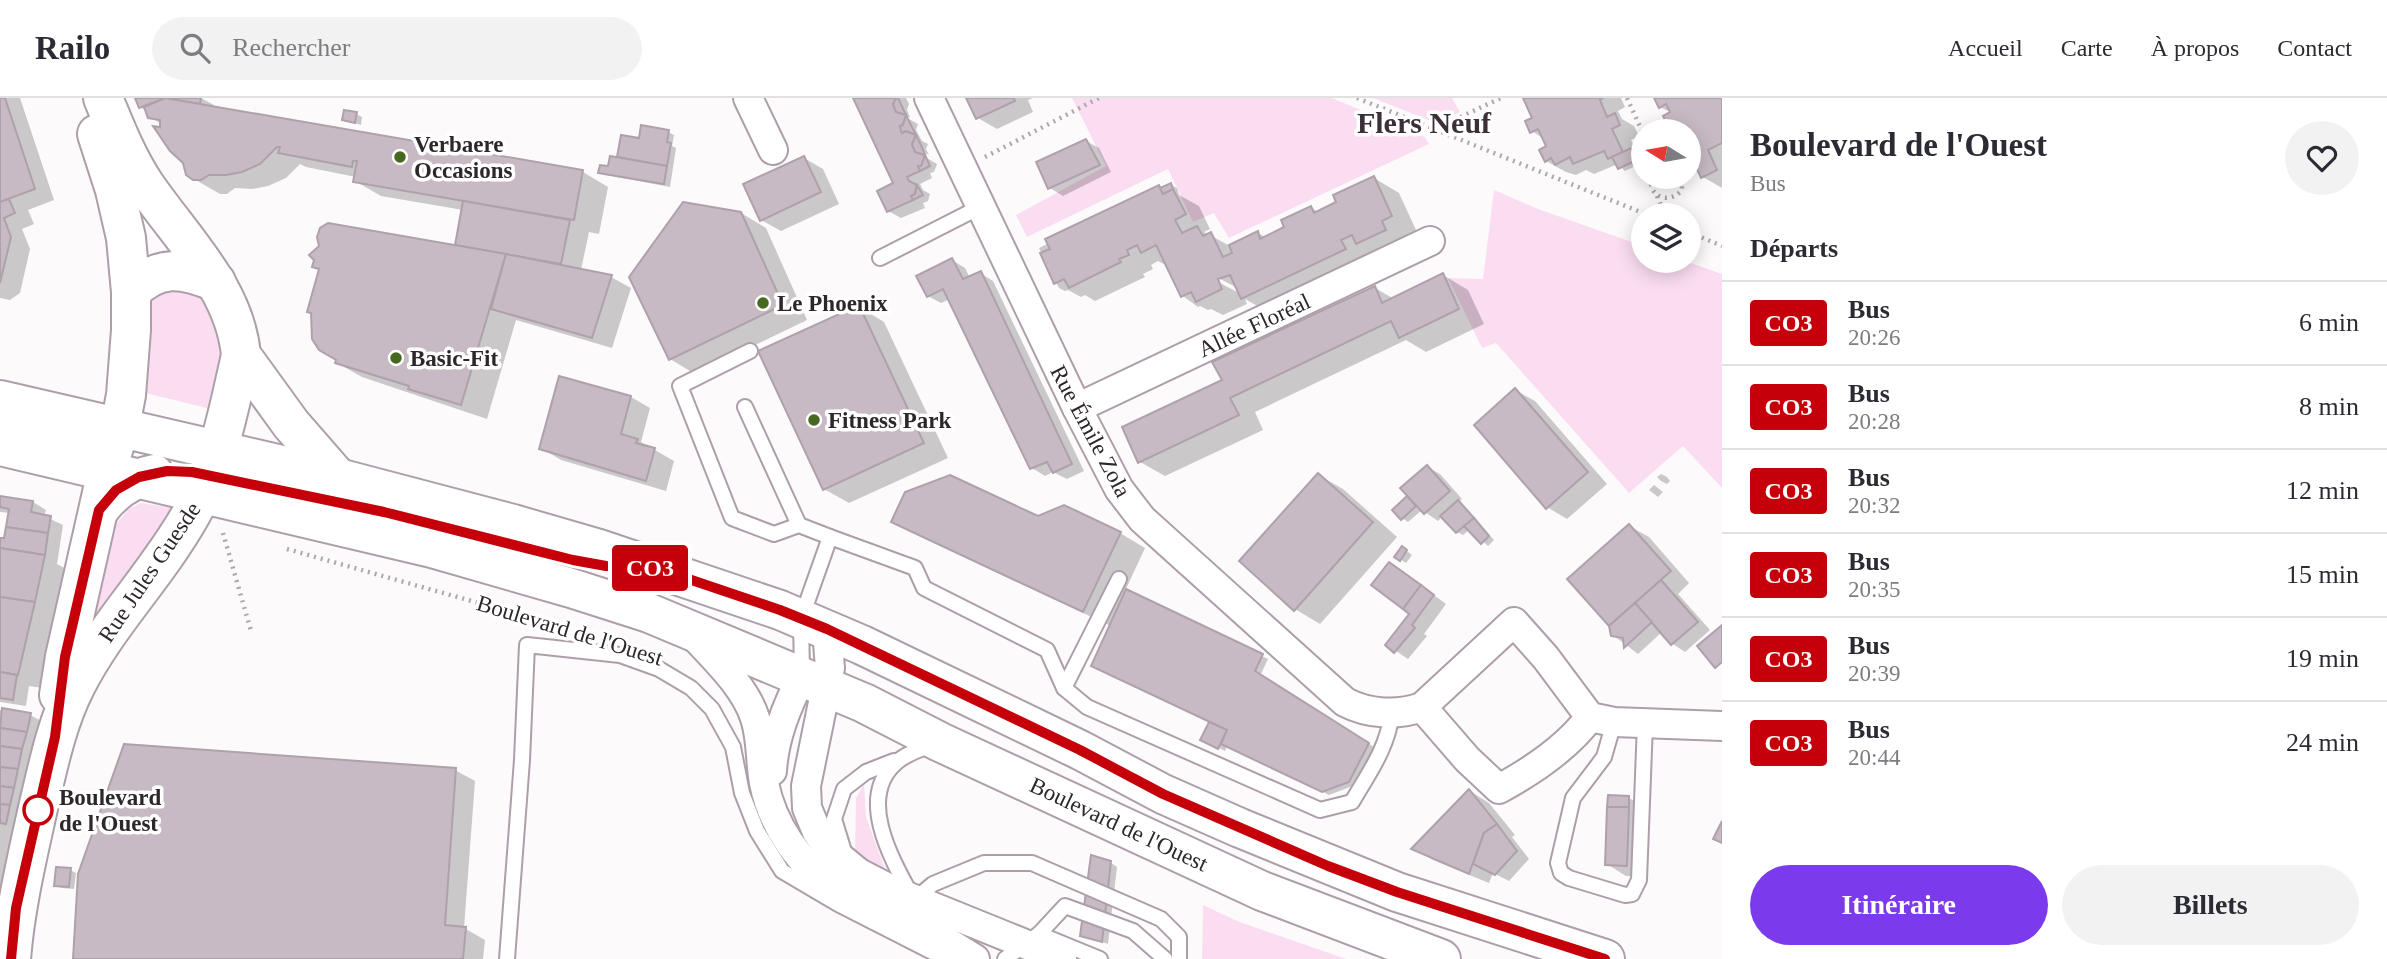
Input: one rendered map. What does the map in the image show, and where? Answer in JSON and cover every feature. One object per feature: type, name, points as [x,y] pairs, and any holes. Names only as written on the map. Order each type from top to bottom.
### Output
[{"type":"main road","points":[[86,98],[126,238],[131,330],[120,455],[176,471],[203,466],[298,496],[384,512],[573,560],[606,566],[656,568]]},
{"type":"main road","points":[[103,98],[128,155],[144,182],[216,282],[235,323],[241,355],[292,424],[338,478]]},
{"type":"main road","points":[[131,292],[144,279],[158,272],[196,273],[216,282]]},
{"type":"main road","points":[[203,466],[195,436],[216,415],[241,355]]},
{"type":"main road","name":"Boulevard de l'Ouest","points":[[0,400],[120,455]]},
{"type":"main road","name":"Boulevard de l'Ouest","points":[[0,423],[16,424],[120,455]]},
{"type":"main road","name":"Boulevard de l'Ouest","points":[[0,446],[120,455],[203,466],[338,478],[513,524],[656,568],[814,624],[1067,744],[1163,794],[1315,860],[1397,892],[1605,959]]},
{"type":"main road","name":"Rue Jules Guesde","points":[[11,959],[16,908],[55,737],[65,657],[99,510],[116,490],[120,455]]},
{"type":"main road","name":"Boulevard de l'Ouest","points":[[203,466],[432,548],[571,588],[820,677],[940,742],[1262,891],[1441,959]]},
{"type":"main road","name":"Rue Jules Guesde","points":[[55,737],[67,704],[89,660],[182,529],[203,466]]},
{"type":"main road","points":[[820,677],[860,677],[1018,747],[1069,766],[1163,794]]},
{"type":"street","points":[[748,98],[773,150]]},
{"type":"street","name":"Rue Émile Zola","points":[[929,98],[1077,408],[1119,489],[1142,519],[1345,702],[1366,710],[1392,713],[1422,706],[1514,622],[1602,720]]},
{"type":"street","name":"Allée Floréal","points":[[1077,408],[1430,242]]},
{"type":"street","points":[[814,624],[820,677],[808,771],[807,808],[826,846],[848,866],[914,900],[1023,946],[1062,959]]},
{"type":"street","name":"Boulevard de l'Ouest","points":[[686,628],[722,667],[751,709],[760,741],[764,783],[778,822]]},
{"type":"street","points":[[820,677],[783,718],[772,761],[772,789],[778,822],[801,858],[824,881],[944,940],[975,959]]},
{"type":"street","points":[[1422,706],[1467,759],[1499,789],[1526,774],[1578,734],[1602,720],[1722,726]]},
{"type":"lane","points":[[880,258],[980,206]]},
{"type":"lane","points":[[750,351],[680,386],[732,518],[774,534],[799,525],[915,568],[924,588],[1047,650],[1064,688],[1087,708],[1320,810],[1352,802],[1383,751],[1392,713]]},
{"type":"lane","points":[[745,407],[799,525]]},
{"type":"lane","points":[[814,624],[830,537]]},
{"type":"lane","points":[[1064,688],[1119,579]]},
{"type":"lane","points":[[506,959],[522,760],[527,645],[620,655],[659,668],[691,688],[712,709],[733,747],[742,793],[757,831],[782,871],[838,904],[946,959]]},
{"type":"lane","points":[[1602,720],[1604,757],[1573,798],[1558,863],[1561,873],[1569,878],[1625,895],[1632,894],[1639,880],[1645,724]]},
{"type":"lane","points":[[940,742],[910,752],[898,760],[889,769],[879,788],[876,808],[881,829],[914,900],[933,884],[984,863],[1031,863],[1161,919],[1179,937],[1179,959]]},
{"type":"lane","points":[[848,866],[834,819],[844,789],[866,772],[898,760]]},
{"type":"lane","points":[[1023,946],[1065,906],[1133,931],[1165,959]]},
{"type":"lane","points":[[1023,946],[1100,959]]},
{"type":"path","points":[[962,168],[1100,98]]},
{"type":"path","points":[[1359,98],[1631,208]]},
{"type":"path","points":[[1434,130],[1501,98]]},
{"type":"path","points":[[1627,98],[1637,119]]},
{"type":"path","points":[[1652,189],[1663,199],[1674,197],[1682,189]]},
{"type":"path","points":[[1657,195],[1660,203]]},
{"type":"path","points":[[1701,237],[1722,246]]},
{"type":"path","points":[[223,533],[251,631]]},
{"type":"path","name":"Boulevard de l'Ouest","points":[[276,545],[573,629]]},
{"type":"shaded area","points":[[1072,98],[1332,98],[1425,137],[1429,144],[1229,238],[1214,213],[1193,222],[1168,169],[1027,237],[1016,215],[1106,166]]},
{"type":"shaded area","points":[[1373,98],[1452,98],[1460,112],[1436,123]]},
{"type":"shaded area","points":[[1494,190],[1538,209],[1631,242],[1631,273],[1701,273],[1701,267],[1722,274],[1722,488],[1683,446],[1629,493],[1496,343],[1482,348],[1448,278],[1483,279]]},
{"type":"shaded area","points":[[201,287],[228,350],[211,409],[137,391],[151,289]]},
{"type":"shaded area","points":[[141,503],[173,508],[176,514],[94,626],[87,624],[106,536],[129,509]]},
{"type":"shaded area","points":[[864,784],[866,817],[886,872],[855,858],[856,798]]},
{"type":"shaded area","points":[[1203,905],[1237,921],[1346,959],[1202,959]]},
{"type":"building","points":[[0,98],[5,98],[35,189],[0,202]]},
{"type":"building","points":[[135,98],[165,98],[139,108]]},
{"type":"building","points":[[165,98],[201,98],[200,104]]},
{"type":"building","name":"Verbaere Occasions","points":[[165,98],[583,170],[574,220],[353,182],[357,161],[353,161],[352,167],[278,153],[280,147],[260,164],[242,172],[209,175],[201,180],[193,180],[186,175],[183,163],[170,151],[153,126],[160,127],[160,120],[148,118],[144,107]]},
{"type":"building","points":[[853,98],[896,98],[893,104],[896,112],[906,115],[903,125],[900,126],[902,133],[906,131],[916,135],[912,144],[915,152],[925,155],[921,166],[918,166],[920,171],[907,177],[917,185],[915,194],[911,196],[913,200],[887,212],[877,191],[893,183]]},
{"type":"building","points":[[896,98],[906,115],[896,112],[893,104]]},
{"type":"building","points":[[966,98],[1014,98],[1015,101],[976,119]]},
{"type":"building","points":[[1523,98],[1603,98],[1600,100],[1607,117],[1615,113],[1620,125],[1612,129],[1623,152],[1608,159],[1604,151],[1573,164],[1570,157],[1555,165],[1551,158],[1545,162],[1539,150],[1546,146],[1538,129],[1530,133],[1525,121],[1532,118]]},
{"type":"building","points":[[1654,98],[1722,98],[1722,143],[1708,150],[1717,170],[1701,178],[1701,119],[1664,119],[1663,116],[1670,112],[1666,104],[1659,108]]},
{"type":"building","points":[[344,110],[357,112],[355,123],[342,120]]},
{"type":"building","points":[[906,115],[916,135],[906,131],[902,133],[900,126],[903,125]]},
{"type":"building","points":[[641,125],[669,130],[667,142],[671,143],[667,166],[617,157],[621,135],[639,138]]},
{"type":"building","points":[[916,135],[925,155],[915,152],[912,144]]},
{"type":"building","points":[[1086,139],[1100,165],[1048,189],[1036,162]]},
{"type":"building","points":[[1631,148],[1631,163],[1618,169],[1612,157]]},
{"type":"building","points":[[925,155],[930,166],[920,171],[918,166],[921,166]]},
{"type":"building","points":[[610,156],[667,166],[664,184],[598,173],[600,165],[608,166]]},
{"type":"building","points":[[804,156],[821,192],[760,221],[743,184]]},
{"type":"building","points":[[1374,176],[1392,216],[1382,221],[1386,230],[1356,244],[1352,235],[1341,240],[1346,249],[1241,299],[1230,275],[1218,279],[1222,289],[1196,302],[1191,292],[1181,297],[1156,245],[1141,253],[1137,245],[1127,250],[1129,255],[1119,259],[1121,262],[1069,288],[1064,279],[1054,284],[1040,253],[1050,249],[1045,239],[1159,185],[1163,194],[1173,189],[1186,214],[1175,220],[1182,233],[1197,226],[1203,236],[1211,232],[1223,257],[1232,253],[1229,245],[1258,231],[1260,239],[1284,227],[1281,220],[1311,206],[1314,213],[1336,202],[1333,195]]},
{"type":"building","points":[[1171,183],[1173,189],[1163,194],[1160,188]]},
{"type":"building","points":[[917,185],[923,195],[913,200],[911,196],[915,194]]},
{"type":"building","points":[[9,199],[15,213],[4,218],[11,237],[0,283],[0,202]]},
{"type":"building","points":[[463,201],[570,220],[561,264],[455,245]]},
{"type":"building","points":[[683,202],[741,212],[783,305],[669,360],[629,277]]},
{"type":"building","points":[[328,223],[506,254],[461,405],[335,363],[336,360],[319,350],[312,339],[311,313],[307,312],[319,269],[312,267],[314,260],[309,255],[319,246],[317,237],[320,228]]},
{"type":"building","points":[[506,254],[612,275],[592,338],[491,309]]},
{"type":"building","points":[[952,258],[963,279],[981,271],[1072,464],[1053,473],[1047,462],[1030,469],[943,289],[927,297],[916,276]]},
{"type":"building","points":[[1443,273],[1459,309],[1399,338],[1391,321],[1230,398],[1239,415],[1138,463],[1122,427],[1222,380],[1212,362],[1375,286],[1382,303]]},
{"type":"building","points":[[859,305],[924,443],[823,490],[758,351]]},
{"type":"building","points":[[559,376],[631,396],[621,434],[638,439],[636,443],[655,448],[646,481],[539,449]]},
{"type":"building","points":[[1515,388],[1588,472],[1546,509],[1474,425]]},
{"type":"building","points":[[1427,465],[1450,491],[1424,514],[1400,488]]},
{"type":"building","points":[[1318,473],[1373,522],[1294,611],[1239,561]]},
{"type":"building","points":[[950,475],[1038,516],[1064,505],[1121,532],[1083,612],[891,522],[905,492]]},
{"type":"building","points":[[0,496],[33,501],[31,512],[51,516],[48,533],[6,527],[9,509],[0,507]]},
{"type":"building","points":[[1407,496],[1416,506],[1401,520],[1392,510]]},
{"type":"building","points":[[1458,500],[1474,518],[1456,533],[1440,516]]},
{"type":"building","points":[[1474,518],[1489,536],[1481,544],[1464,526]]},
{"type":"building","points":[[1629,524],[1671,571],[1609,626],[1567,579]]},
{"type":"building","points":[[6,527],[48,533],[45,555],[0,548],[0,538],[4,538]]},
{"type":"building","points":[[1402,546],[1407,550],[1400,561],[1394,557]]},
{"type":"building","points":[[0,548],[45,555],[35,602],[0,597]]},
{"type":"building","points":[[1389,562],[1421,585],[1403,609],[1371,585]]},
{"type":"building","points":[[1661,580],[1698,622],[1671,645],[1635,603]]},
{"type":"building","points":[[1421,585],[1434,595],[1412,625],[1415,628],[1394,653],[1385,645],[1409,614],[1403,609]]},
{"type":"building","points":[[1126,589],[1263,654],[1255,671],[1369,743],[1349,782],[1322,792],[1221,744],[1227,730],[1091,666]]},
{"type":"building","points":[[0,597],[35,602],[18,675],[0,672]]},
{"type":"building","points":[[1635,603],[1652,622],[1624,648],[1623,638],[1611,636],[1609,626]]},
{"type":"building","points":[[1722,625],[1722,662],[1715,668],[1697,646]]},
{"type":"building","points":[[0,672],[17,675],[13,700],[0,698]]},
{"type":"building","points":[[2,708],[31,713],[27,732],[0,728]]},
{"type":"building","points":[[1209,722],[1227,730],[1218,749],[1200,740]]},
{"type":"building","points":[[0,728],[27,732],[22,749],[0,746]]},
{"type":"building","points":[[124,744],[456,768],[445,925],[466,927],[463,959],[73,959],[78,874]]},
{"type":"building","points":[[0,746],[22,749],[18,769],[0,767]]},
{"type":"building","points":[[0,767],[18,769],[14,788],[0,786]]},
{"type":"building","points":[[0,786],[14,788],[10,805],[0,804]]},
{"type":"building","points":[[1469,789],[1497,824],[1484,833],[1469,874],[1411,849]]},
{"type":"building","points":[[1608,795],[1629,796],[1629,807],[1607,807]]},
{"type":"building","points":[[0,804],[10,805],[6,824],[0,823]]},
{"type":"building","points":[[1607,807],[1629,807],[1627,866],[1605,865]]},
{"type":"building","points":[[1722,821],[1722,843],[1713,839]]},
{"type":"building","points":[[1497,824],[1517,851],[1495,875],[1473,864],[1484,833]]},
{"type":"building","points":[[1091,855],[1111,861],[1102,942],[1080,936]]},
{"type":"building","points":[[56,867],[71,868],[69,887],[54,886]]},
{"type":"bus line","name":"CO3","points":[[11,959],[16,908],[55,737],[65,657],[99,510],[116,490],[139,477],[176,471],[208,475],[384,512],[573,560],[606,566],[656,568],[780,610],[862,645],[1080,750],[1163,794],[1328,866],[1455,912],[1605,959]]},
{"type":"place","name":"Verbaere Occasions","points":[[400,157]]},
{"type":"place","name":"Le Phoenix","points":[[763,303]]},
{"type":"place","name":"Basic-Fit","points":[[396,358]]},
{"type":"place","name":"Fitness Park","points":[[814,420]]},
{"type":"place","name":"Boulevard de l'Ouest","points":[[38,810]]},
{"type":"district","name":"Flers Neuf","points":[[1424,123]]}]
